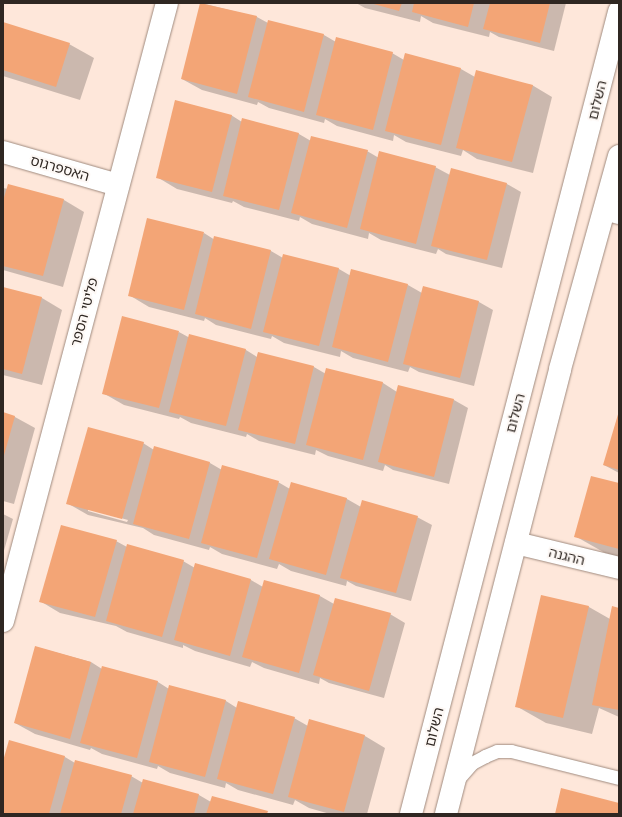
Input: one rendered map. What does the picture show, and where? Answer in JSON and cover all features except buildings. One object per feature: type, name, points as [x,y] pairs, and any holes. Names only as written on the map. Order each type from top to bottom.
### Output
[{"type":"main road","name":"פליטי הספר","points":[[3,621],[166,3]]},
{"type":"main road","name":"השלום","points":[[411,814],[619,12]]},
{"type":"main road","name":"האספרגוס","points":[[3,152],[118,185]]},
{"type":"main road","points":[[446,814],[516,543],[612,211],[619,156]]},
{"type":"main road","name":"ההגנה","points":[[516,543],[619,568]]},
{"type":"lane","points":[[453,786],[472,763],[496,751],[524,753],[619,778]]}]
